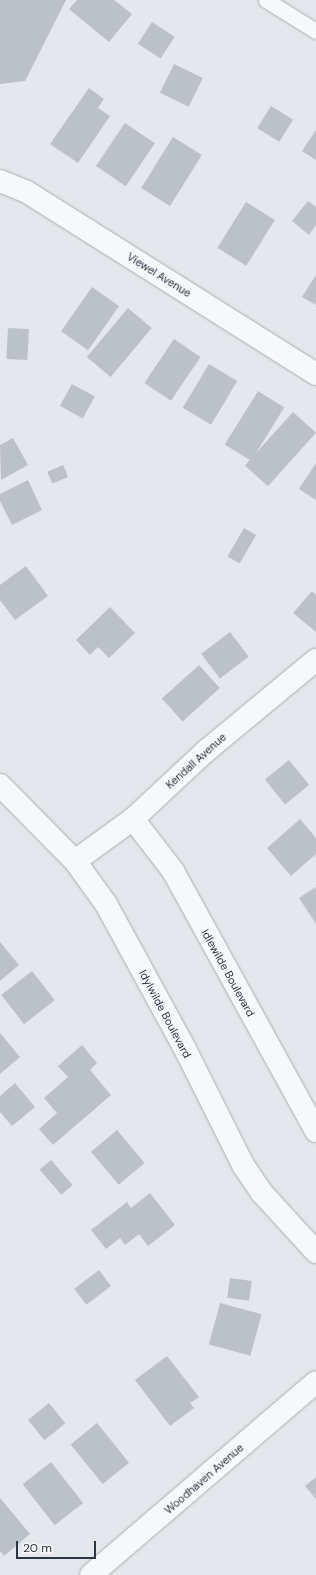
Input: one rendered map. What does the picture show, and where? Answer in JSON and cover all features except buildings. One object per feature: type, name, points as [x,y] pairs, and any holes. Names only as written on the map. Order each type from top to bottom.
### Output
[{"type":"street","name":"Viewel Avenue","points":[[0,181],[27,192],[316,374]]},
{"type":"street","name":"Kendall Avenue","points":[[75,861],[133,819],[206,751],[316,660]]},
{"type":"street","name":"Idylwilde Boulevard","points":[[0,785],[75,861],[114,918],[185,1049],[242,1165],[262,1193],[316,1252]]},
{"type":"street","name":"Idlewilde Boulevard","points":[[133,819],[173,871],[316,1131]]},
{"type":"street","name":"Woodhaven Avenue","points":[[91,1575],[316,1382]]},
{"type":"lane","points":[[266,0],[316,31]]}]
